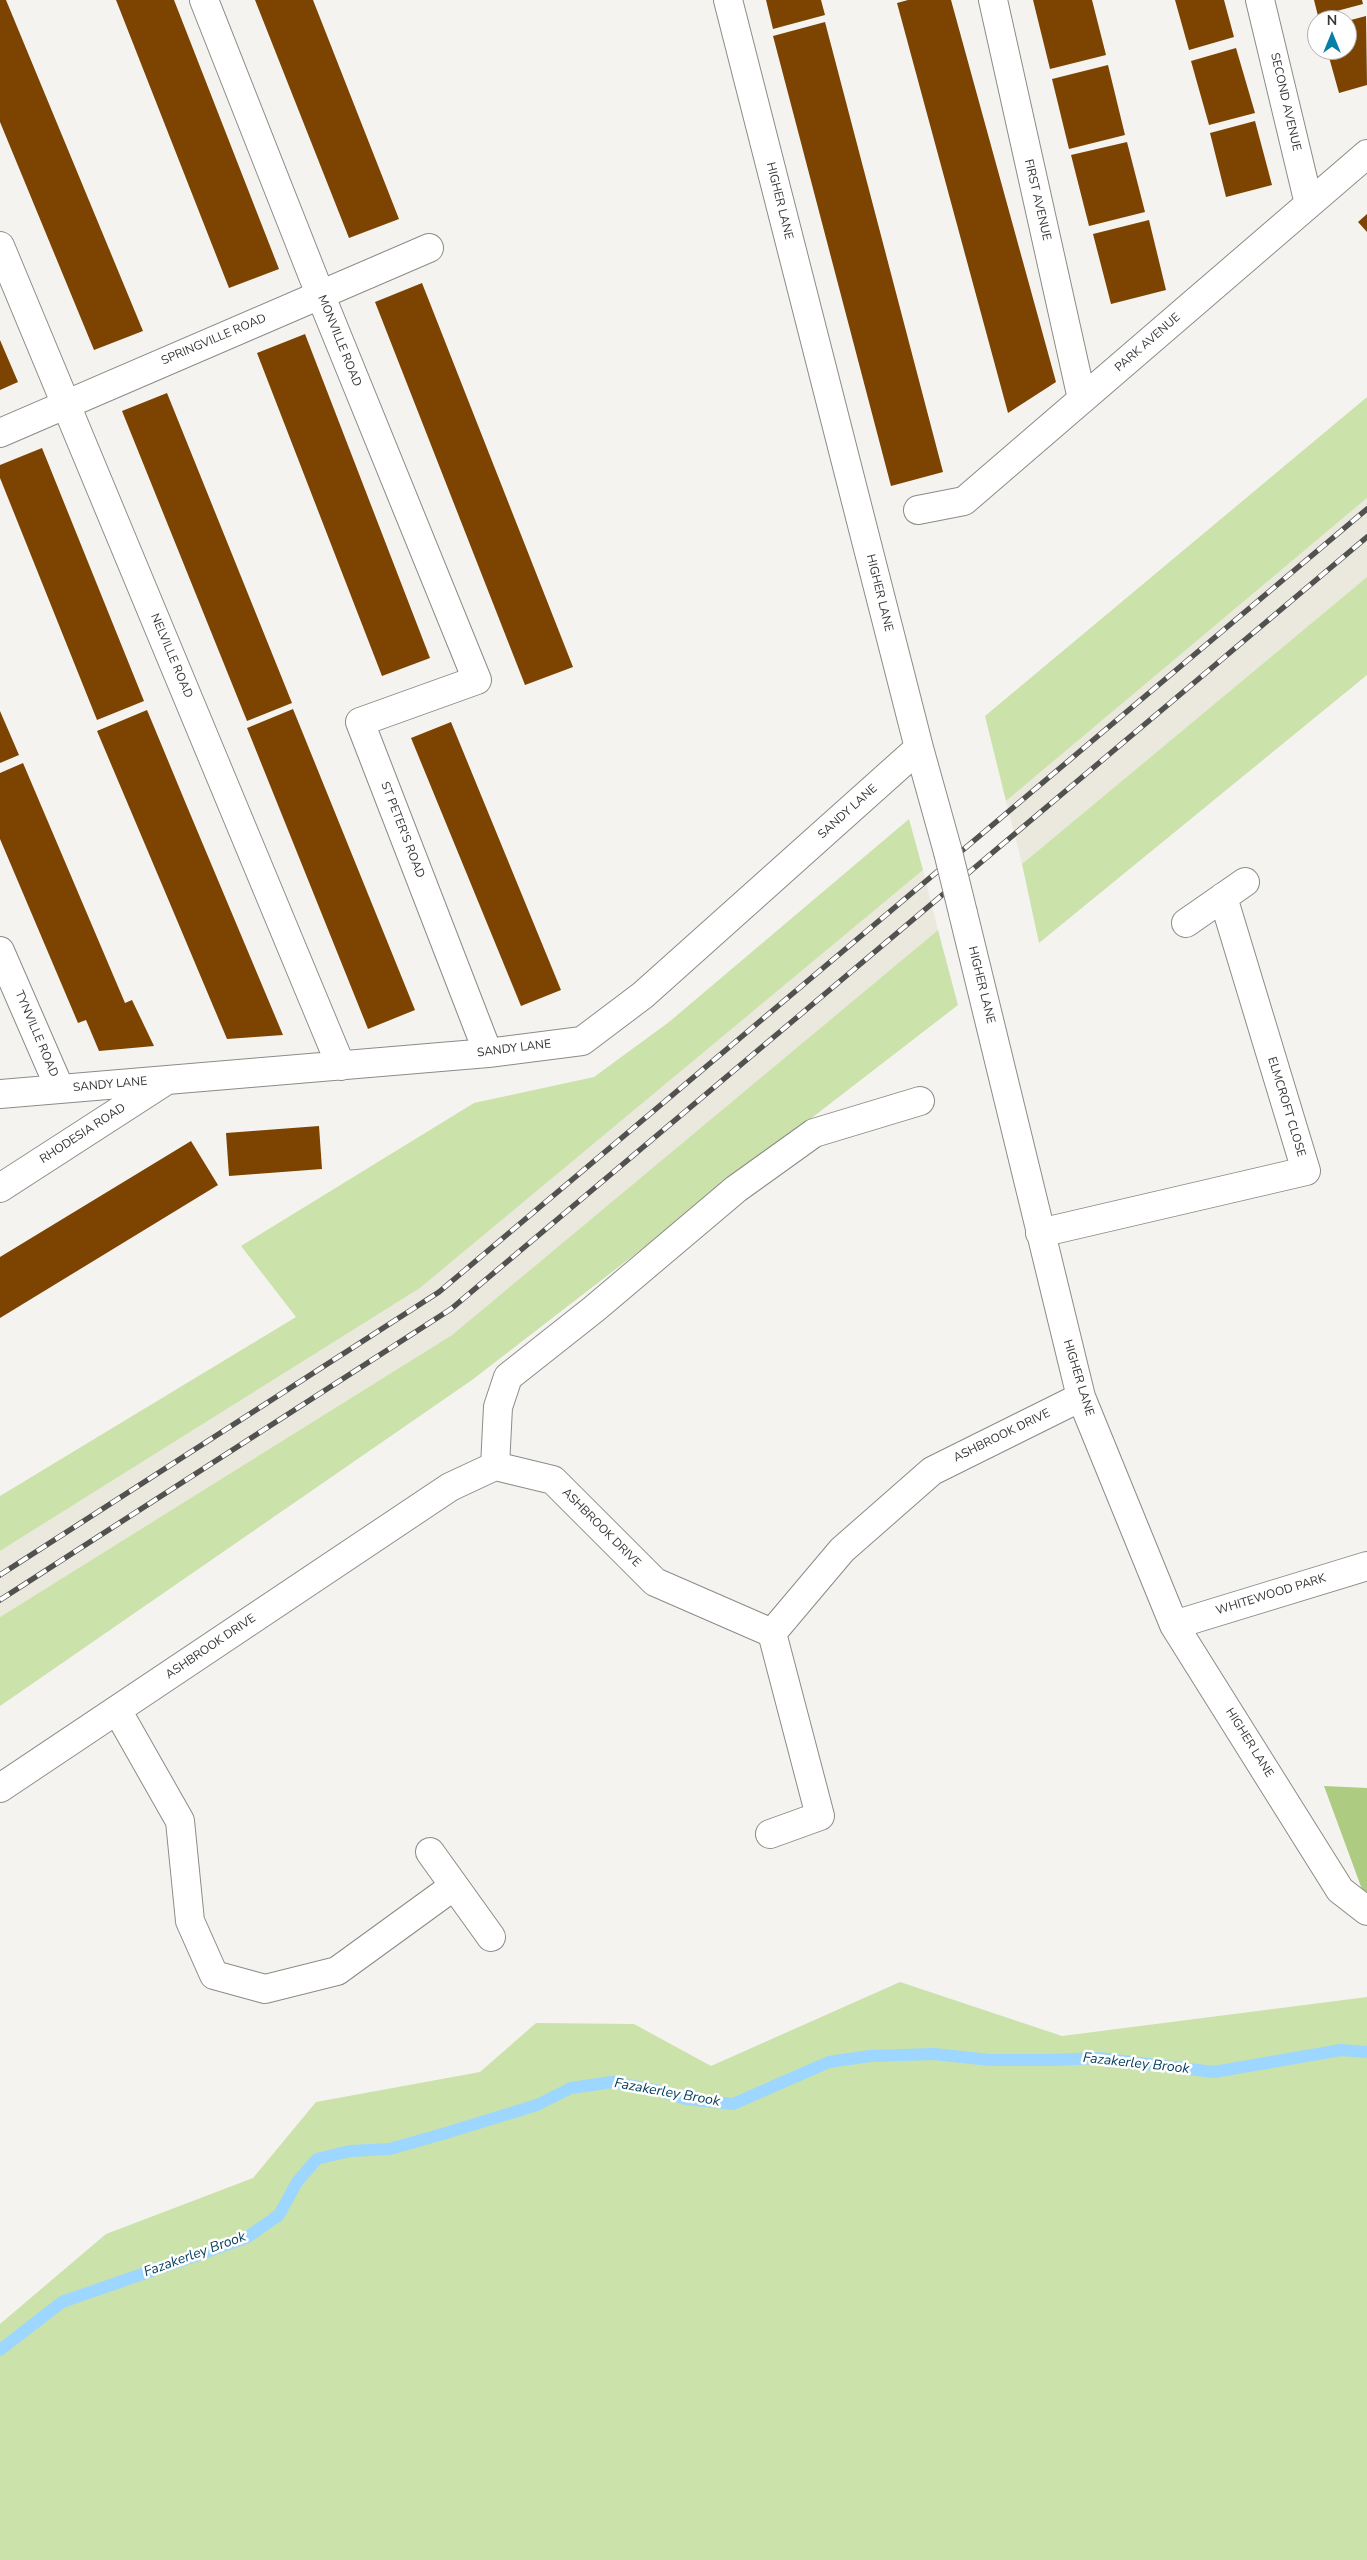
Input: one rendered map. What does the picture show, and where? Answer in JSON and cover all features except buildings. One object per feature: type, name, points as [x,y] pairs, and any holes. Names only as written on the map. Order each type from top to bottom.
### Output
[{"type":"street","name":"MONVILLE ROAD","points":[[204,0],[320,294],[477,680]]},
{"type":"street","name":"HIGHER LANE","points":[[728,0],[919,748],[948,852],[1081,1397],[1174,1624],[1340,1890],[1367,1911]]},
{"type":"street","name":"FIRST AVENUE","points":[[993,0],[1082,399]]},
{"type":"street","name":"SECOND AVENUE","points":[[1260,0],[1309,204]]},
{"type":"street","name":"PARK AVENUE","points":[[918,510],[964,501],[1367,154]]},
{"type":"street","name":"NELVILLE ROAD","points":[[0,246],[341,1066]]},
{"type":"street","name":"SPRINGVILLE ROAD","points":[[0,433],[428,248]]},
{"type":"street","name":"ST PETER'S ROAD","points":[[477,680],[360,722],[488,1053]]},
{"type":"street","name":"SANDY LANE","points":[[0,1094],[488,1053],[582,1041],[644,995],[919,748]]},
{"type":"street","points":[[1186,923],[1245,882]]},
{"type":"street","name":"ELMCROFT CLOSE","points":[[1040,1233],[1306,1171],[1223,897]]},
{"type":"street","name":"TYNVILLE ROAD","points":[[0,951],[60,1089]]},
{"type":"street","name":"RHODESIA ROAD","points":[[0,1188],[166,1080]]},
{"type":"street","points":[[495,1466],[498,1407],[508,1377],[594,1309],[736,1189],[814,1133],[920,1100]]},
{"type":"street","name":"ASHBROOK DRIVE","points":[[0,1788],[450,1487],[495,1466],[553,1480],[656,1582],[772,1633],[842,1550],[932,1471],[1081,1397]]},
{"type":"street","name":"WHITEWOOD PARK","points":[[1174,1624],[1367,1566]]},
{"type":"street","points":[[770,1834],[820,1816],[772,1633]]},
{"type":"street","points":[[117,1710],[180,1821],[190,1921],[214,1975],[265,1989],[337,1971],[454,1886]]},
{"type":"street","points":[[430,1852],[491,1937]]},
{"type":"shaded area","points":[[1367,498],[1367,577],[1022,864],[1006,801]]},
{"type":"shaded area","points":[[923,870],[938,930],[452,1335],[0,1617],[0,1551],[420,1288]]},
{"type":"green space","points":[[1367,397],[1367,498],[1006,801],[985,716]]},
{"type":"green space","points":[[1367,577],[1367,675],[1039,943],[1022,864]]},
{"type":"green space","points":[[909,819],[923,870],[420,1288],[0,1551],[0,1496],[296,1317],[241,1246],[474,1103],[594,1077],[669,1022]]},
{"type":"green space","points":[[938,930],[958,1005],[472,1380],[0,1706],[0,1617],[452,1335]]},
{"type":"green space","points":[[1324,1786],[1367,1788],[1367,1903]]},
{"type":"green space","points":[[900,1982],[1062,2036],[1367,1997],[1367,2560],[0,2560],[0,2324],[106,2234],[253,2178],[316,2102],[480,2072],[536,2023],[634,2024],[711,2066]]},
{"type":"waterway","name":"Fazakerley Brook","points":[[0,2350],[62,2302],[246,2238],[279,2215],[297,2182],[317,2159],[350,2151],[390,2149],[537,2105],[571,2088],[612,2082],[660,2091],[686,2099],[733,2104],[829,2062],[870,2056],[934,2054],[990,2060],[1099,2058],[1214,2072],[1341,2050],[1367,2052]]},
{"type":"railway","points":[[0,1575],[439,1292],[1367,509]]},
{"type":"railway","points":[[0,1600],[451,1309],[1367,537]]}]
